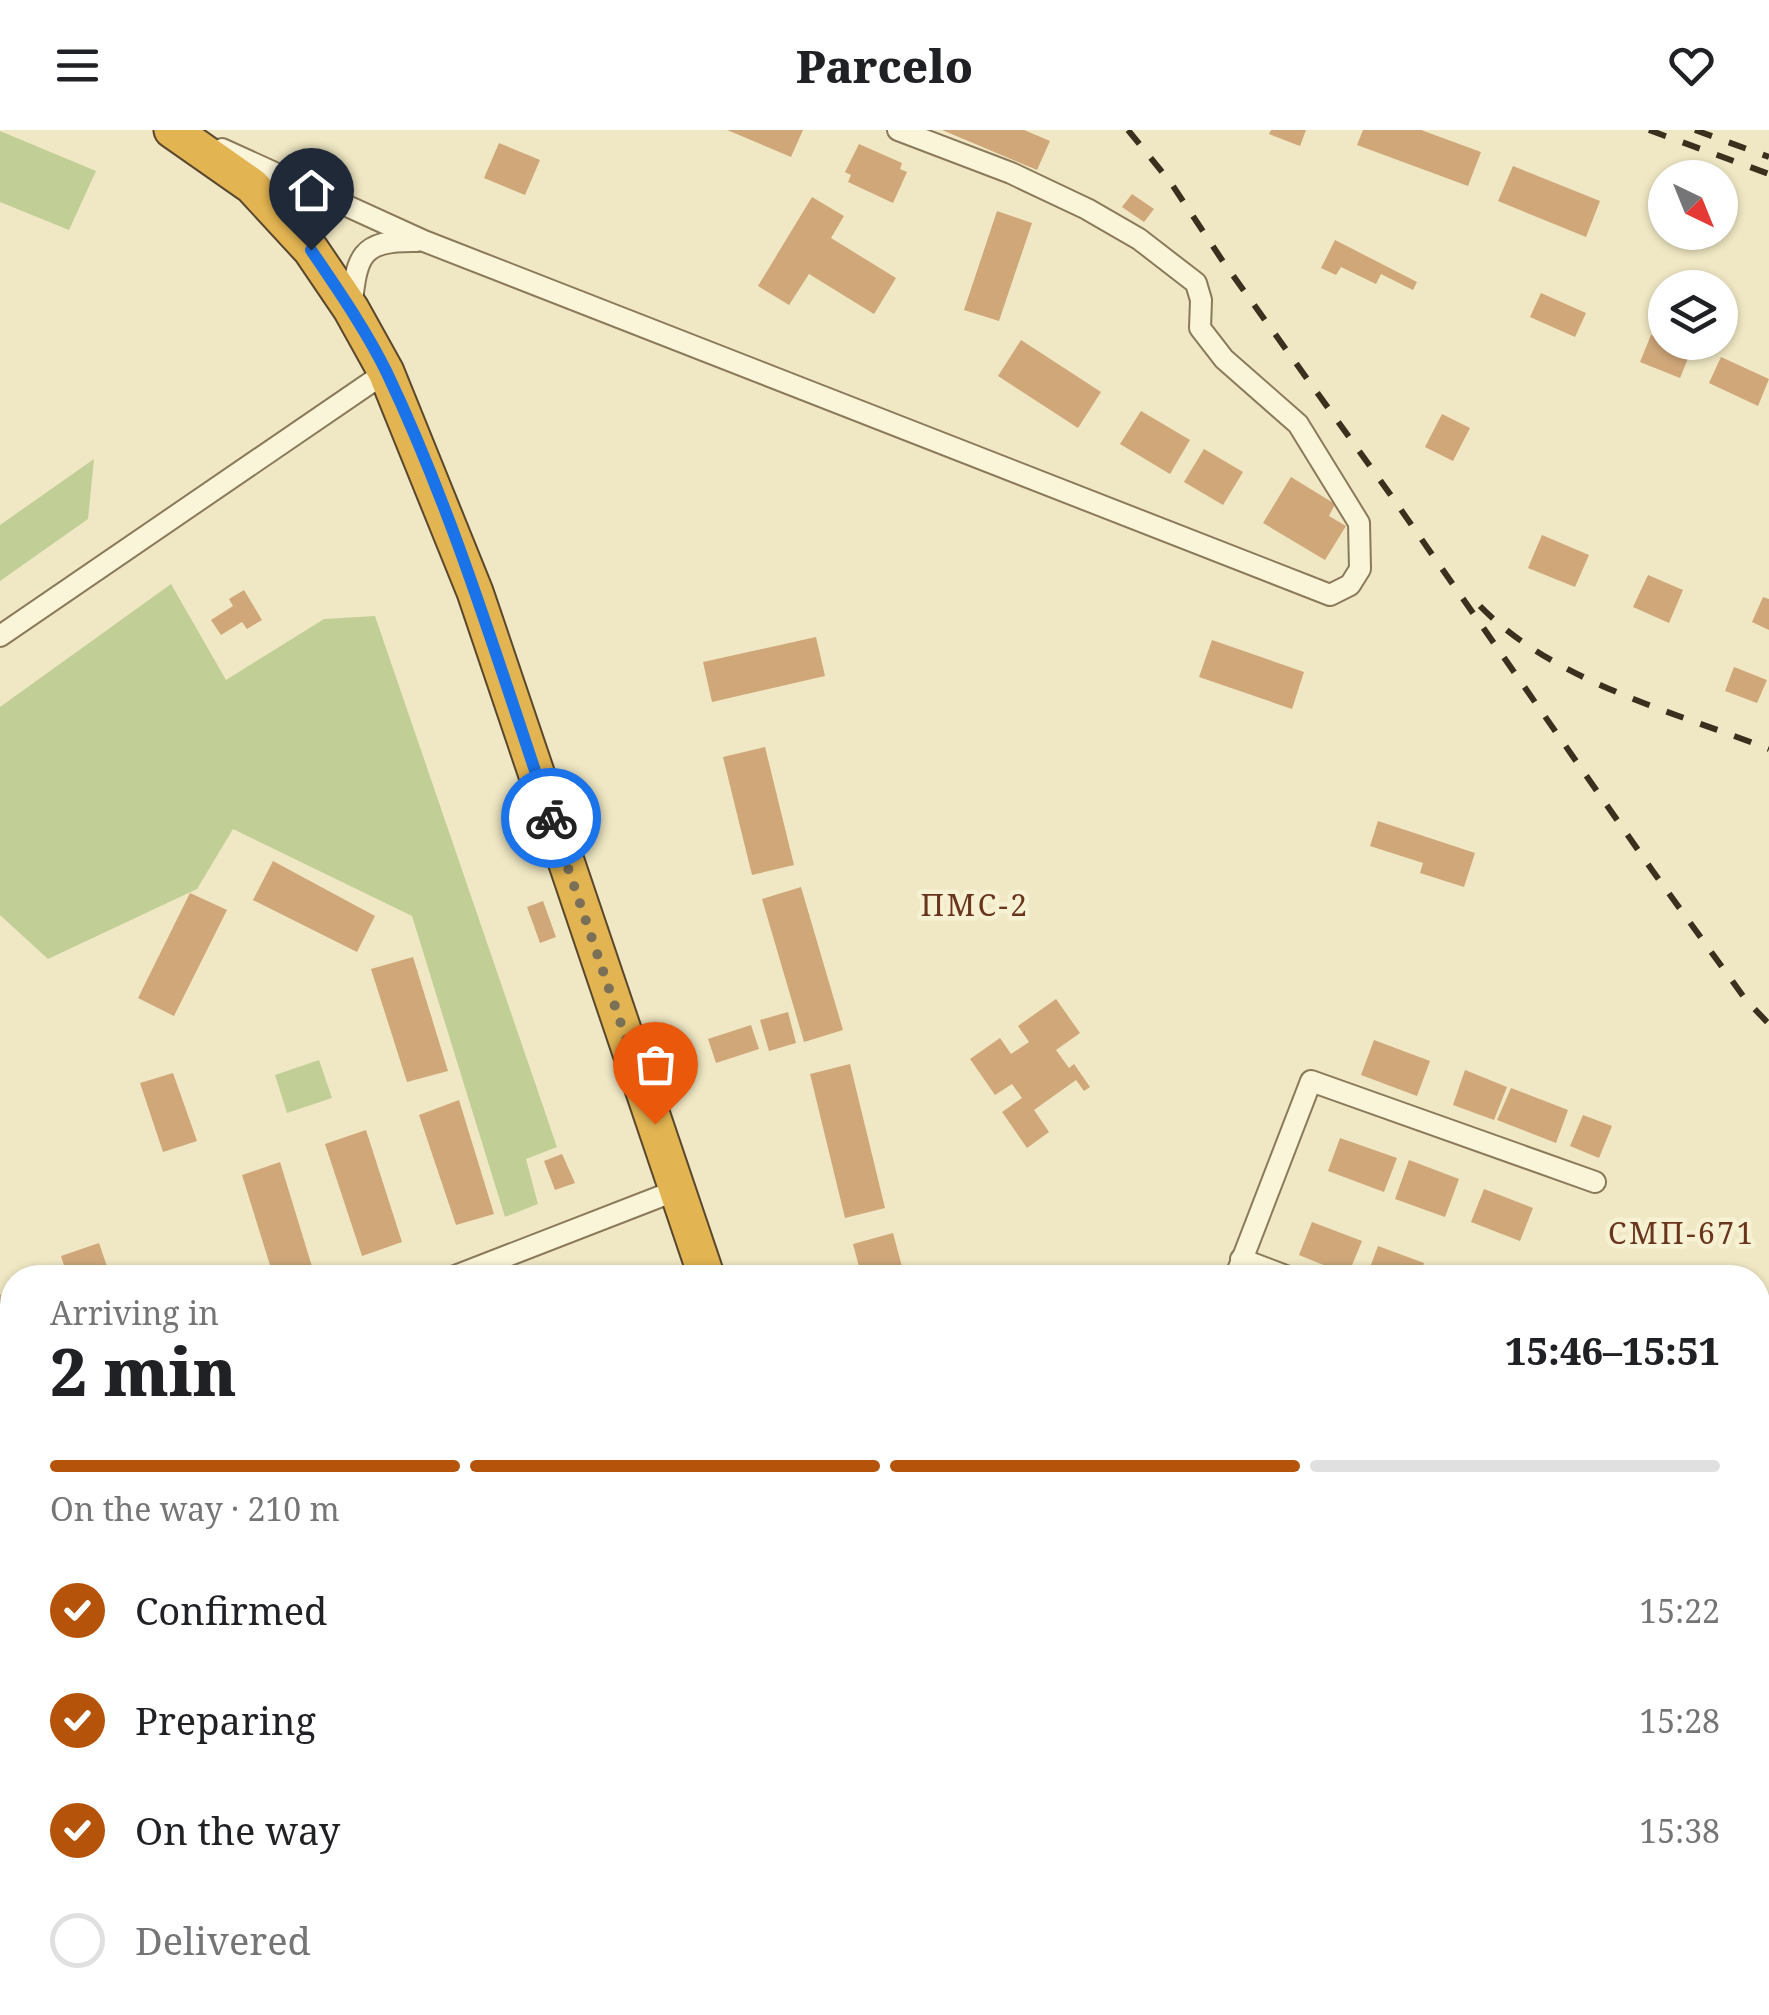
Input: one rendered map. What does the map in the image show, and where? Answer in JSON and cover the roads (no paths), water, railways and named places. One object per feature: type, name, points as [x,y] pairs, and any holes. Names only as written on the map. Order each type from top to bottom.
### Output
[{"type":"highway","points":[[176,130],[252,186],[311,250],[351,309],[386,372],[475,592],[702,1265]]},
{"type":"street","points":[[176,130],[424,241],[1330,595],[1350,584],[1360,569],[1359,523],[1298,424],[1224,359],[1200,328],[1202,300],[1196,283],[1139,239],[1087,209],[1011,172],[898,130]]},
{"type":"street","points":[[351,309],[356,267],[364,251],[387,241],[424,241]]},
{"type":"street","points":[[0,636],[386,372]]},
{"type":"street","points":[[1239,1265],[1311,1081],[1595,1182]]},
{"type":"street","points":[[484,1265],[677,1190]]},
{"type":"railway","points":[[1128,130],[1171,183],[1652,870],[1746,1000],[1769,1024]]},
{"type":"railway","points":[[1649,130],[1769,174]]},
{"type":"railway","points":[[1695,130],[1769,157]]},
{"type":"railway","points":[[1480,606],[1510,632],[1578,675],[1769,749]]},
{"type":"district","name":"ПМС-2","points":[[975,906]]},
{"type":"district","name":"СМП-671","points":[[1682,1234]]}]
